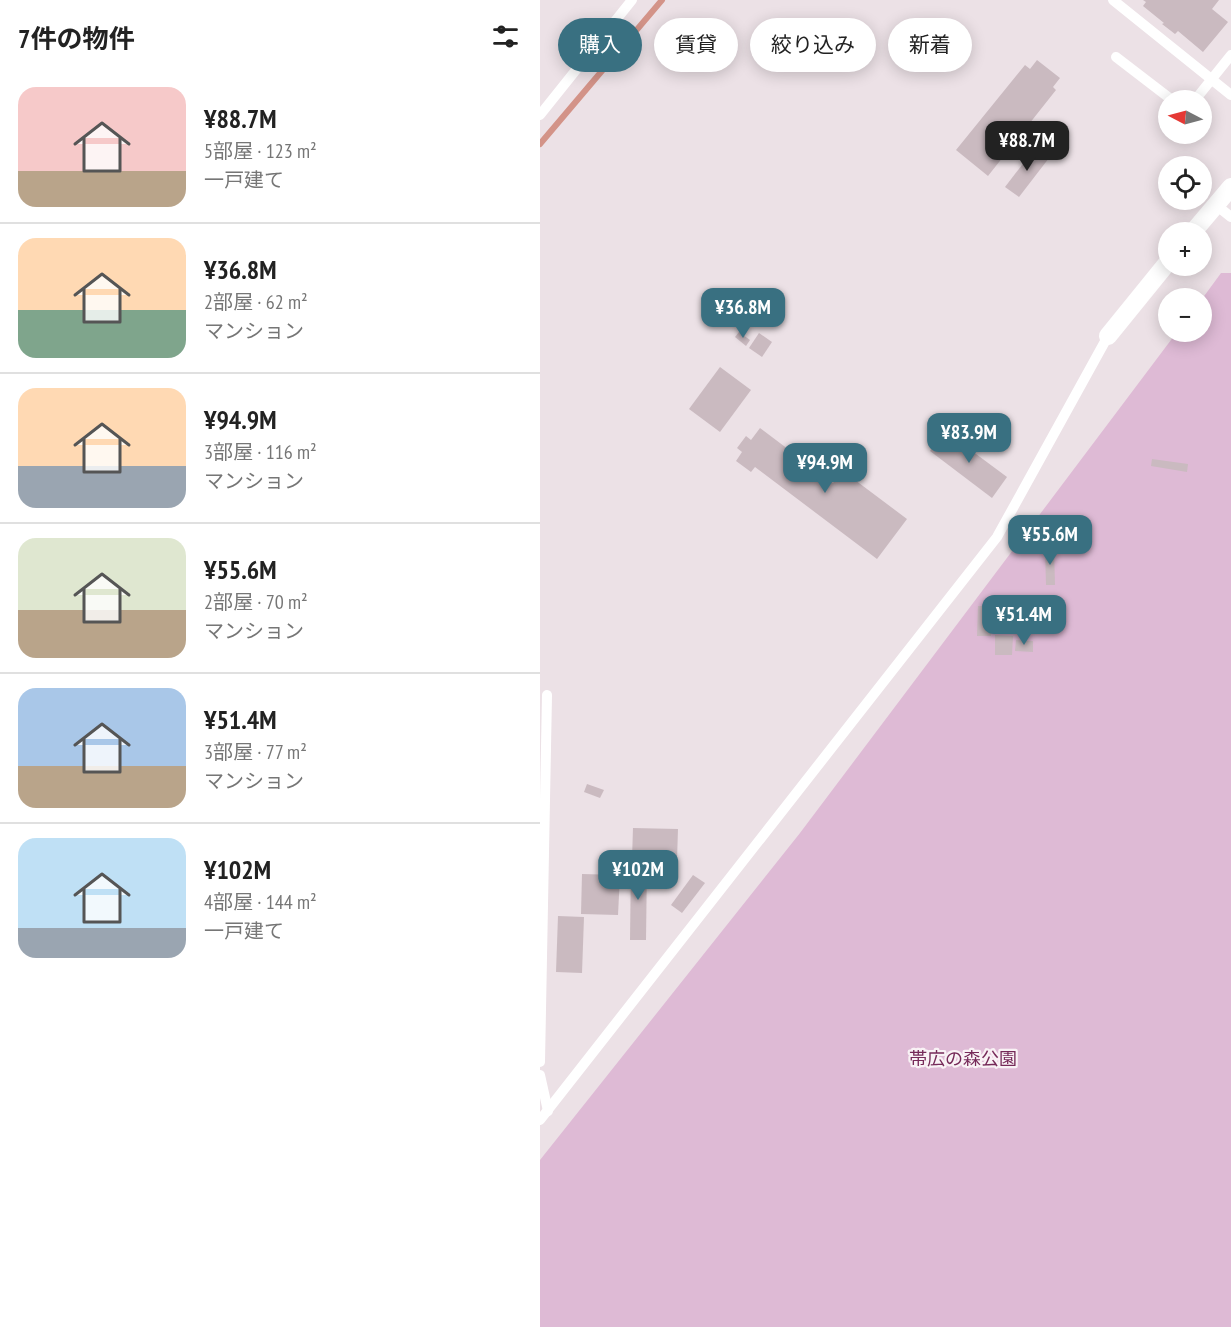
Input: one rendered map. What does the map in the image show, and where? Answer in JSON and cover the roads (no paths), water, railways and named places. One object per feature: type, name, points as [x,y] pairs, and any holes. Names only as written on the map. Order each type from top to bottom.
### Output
[{"type":"street","points":[[1202,222],[1231,187]]},
{"type":"street","points":[[1108,336],[1158,274]]},
{"type":"lane","points":[[540,115],[632,0]]},
{"type":"lane","points":[[1113,0],[1231,95]]},
{"type":"lane","points":[[1204,90],[1231,55]]},
{"type":"lane","points":[[1116,57],[1159,90]]},
{"type":"lane","points":[[1216,205],[1231,217]]},
{"type":"lane","points":[[540,1120],[997,537],[1108,336]]},
{"type":"lane","points":[[540,1062],[547,695]]},
{"type":"lane","points":[[540,1075],[548,1111]]},
{"type":"waterway","points":[[540,144],[662,0]]},
{"type":"park label","name":"帯広の森公園","points":[[963,1058]]}]
